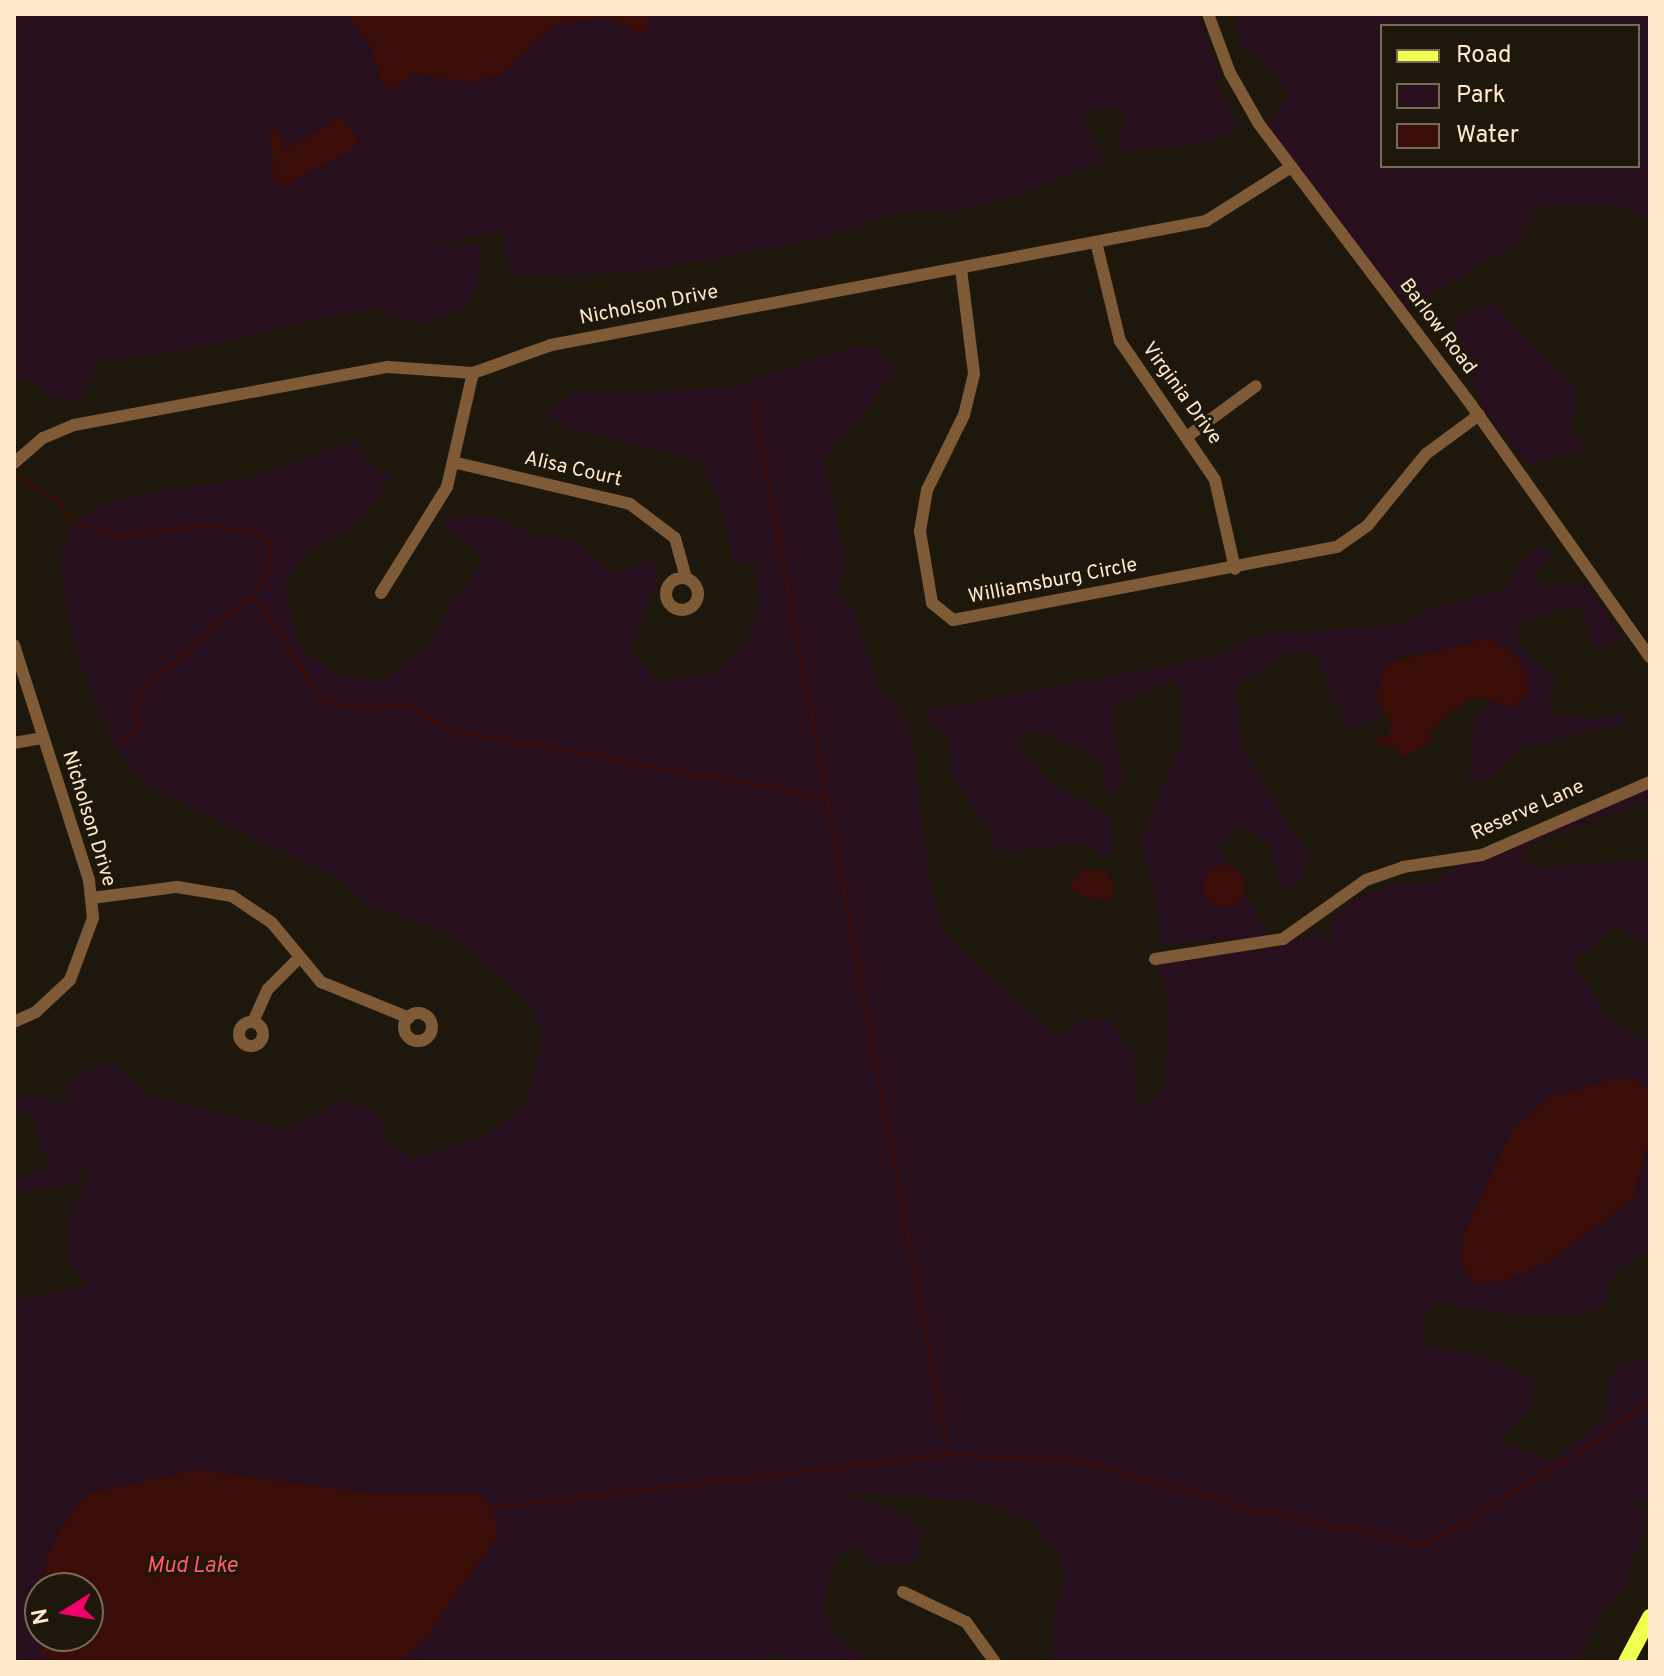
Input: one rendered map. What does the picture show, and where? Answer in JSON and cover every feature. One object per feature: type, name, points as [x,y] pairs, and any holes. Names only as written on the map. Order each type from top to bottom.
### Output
[{"type":"main road","points":[[1626,1662],[1650,1617]]},
{"type":"street","name":"Barlow Road","points":[[1208,14],[1248,108],[1479,415],[1650,657]]},
{"type":"street","name":"Nicholson Drive","points":[[14,463],[43,438],[74,425],[388,367],[473,373],[551,345],[961,269],[1216,217],[1291,167]]},
{"type":"street","name":"Virginia Drive","points":[[1096,242],[1120,341],[1188,436],[1215,480],[1235,569]]},
{"type":"street","name":"Williamsburg Circle","points":[[961,269],[974,374],[964,415],[924,500],[921,551],[933,606],[945,617],[962,620],[1323,552],[1353,537],[1418,461],[1479,415]]},
{"type":"street","points":[[381,593],[457,463],[473,373]]},
{"type":"street","points":[[1188,436],[1256,386]]},
{"type":"street","name":"Alisa Court","points":[[457,463],[630,504],[675,538],[686,578]]},
{"type":"street","name":"Nicholson Drive","points":[[14,645],[92,898],[89,938],[77,969],[56,997],[14,1022]]},
{"type":"street","points":[[14,743],[43,738]]},
{"type":"street","name":"Reserve Lane","points":[[1155,959],[1283,939],[1366,880],[1403,867],[1482,855],[1650,782]]},
{"type":"street","points":[[92,898],[211,890],[272,923],[298,959],[336,991],[409,1018]]},
{"type":"street","points":[[253,1022],[268,989],[298,959]]},
{"type":"street","points":[[903,1592],[966,1622],[995,1662]]},
{"type":"green space","points":[[14,14],[1199,14],[1221,79],[1214,82],[1240,129],[1198,145],[1116,151],[1127,112],[1108,107],[1082,113],[1103,160],[1015,197],[948,211],[897,211],[825,238],[631,273],[512,275],[503,231],[423,246],[482,245],[477,283],[466,306],[420,326],[374,307],[175,352],[100,360],[79,402],[51,397],[31,381],[14,381]]},
{"type":"green space","points":[[1234,14],[1650,14],[1650,220],[1619,205],[1536,206],[1521,241],[1407,308],[1267,126],[1288,95],[1267,65],[1242,44]]},
{"type":"green space","points":[[1494,302],[1573,388],[1577,402],[1569,427],[1585,448],[1529,465],[1483,410],[1454,319]]},
{"type":"green space","points":[[854,346],[879,349],[895,373],[824,461],[847,562],[835,596],[853,606],[877,686],[898,704],[912,742],[932,897],[945,936],[1056,1036],[1085,1019],[1110,1020],[1133,1053],[1138,1109],[1163,1092],[1170,1008],[1159,969],[1171,959],[1278,947],[1319,931],[1331,944],[1331,917],[1354,900],[1395,884],[1437,883],[1449,870],[1650,783],[1650,807],[1647,800],[1532,844],[1521,859],[1536,868],[1650,859],[1650,943],[1615,926],[1573,962],[1611,1021],[1650,1045],[1650,1092],[1637,1080],[1513,1128],[1465,1231],[1474,1284],[1507,1280],[1549,1262],[1632,1199],[1650,1140],[1650,1250],[1616,1270],[1603,1304],[1585,1316],[1524,1316],[1432,1303],[1422,1322],[1426,1345],[1494,1361],[1535,1380],[1533,1404],[1498,1441],[1553,1461],[1606,1418],[1607,1385],[1620,1364],[1650,1358],[1650,1499],[1635,1502],[1647,1516],[1623,1591],[1605,1607],[1577,1662],[1051,1662],[1054,1614],[1065,1582],[1058,1555],[1034,1522],[981,1502],[845,1491],[914,1521],[923,1534],[919,1555],[904,1564],[871,1564],[859,1544],[835,1556],[823,1607],[836,1637],[859,1649],[864,1662],[788,1662],[777,1652],[758,1662],[14,1662],[14,1300],[87,1285],[69,1262],[67,1225],[89,1174],[85,1162],[76,1185],[14,1191],[14,1181],[50,1166],[32,1114],[14,1113],[14,1096],[47,1096],[53,1104],[70,1100],[68,1081],[108,1060],[148,1096],[285,1130],[342,1100],[375,1111],[391,1144],[413,1158],[482,1138],[527,1104],[542,1035],[529,1002],[453,935],[372,906],[335,877],[145,784],[112,741],[74,647],[59,561],[73,522],[104,505],[162,491],[257,477],[354,440],[367,463],[391,477],[358,525],[307,551],[284,587],[302,648],[333,674],[381,681],[428,648],[454,599],[487,559],[441,522],[464,516],[497,518],[535,535],[579,542],[615,574],[651,558],[658,579],[630,650],[656,680],[709,676],[742,649],[759,613],[757,565],[733,563],[723,511],[700,461],[571,428],[544,413],[572,394],[730,388]]},
{"type":"green space","points":[[1542,546],[1552,552],[1536,573],[1541,585],[1586,584],[1623,638],[1595,651],[1583,608],[1568,607],[1523,621],[1516,636],[1521,649],[1556,681],[1548,702],[1554,715],[1593,719],[1625,713],[1624,723],[1521,747],[1490,778],[1469,781],[1475,717],[1490,699],[1513,708],[1526,696],[1528,681],[1454,648],[1398,656],[1376,698],[1382,715],[1348,732],[1316,654],[1290,651],[1236,686],[1242,748],[1309,858],[1303,880],[1281,889],[1269,843],[1241,825],[1219,846],[1270,936],[1161,944],[1155,891],[1140,842],[1182,740],[1179,678],[1117,703],[1112,716],[1124,786],[1109,798],[1100,764],[1089,753],[1042,732],[1025,733],[1016,743],[1048,782],[1108,814],[1115,847],[1104,857],[1082,843],[1000,852],[951,772],[949,738],[930,725],[928,710],[1214,657],[1258,635],[1398,625],[1439,605],[1507,588],[1520,561]]},
{"type":"water","points":[[345,14],[650,14],[644,35],[607,17],[554,25],[500,75],[467,83],[416,74],[393,89],[382,82],[369,42]]},
{"type":"water","points":[[340,118],[359,138],[354,149],[286,184],[274,181],[270,132],[279,128],[285,150]]},
{"type":"water","points":[[1489,638],[1518,659],[1528,681],[1526,696],[1513,708],[1478,696],[1467,701],[1442,719],[1430,733],[1433,740],[1404,758],[1393,747],[1376,743],[1377,733],[1383,740],[1389,735],[1390,722],[1376,698],[1387,663]]},
{"type":"water","points":[[1224,865],[1239,871],[1245,886],[1239,901],[1224,907],[1209,901],[1203,886],[1209,871]]},
{"type":"water","points":[[1082,869],[1108,872],[1115,890],[1110,902],[1081,897],[1069,887]]},
{"type":"water","points":[[1613,1079],[1637,1080],[1650,1092],[1650,1140],[1632,1199],[1549,1262],[1507,1280],[1474,1284],[1461,1263],[1465,1231],[1513,1128],[1550,1098]]},
{"type":"water","name":"Mud Lake","points":[[196,1470],[368,1493],[478,1494],[492,1507],[498,1534],[431,1632],[399,1662],[62,1662],[42,1655],[42,1652],[104,1652],[104,1572],[45,1572],[47,1555],[67,1519],[89,1493]]},
{"type":"waterway","points":[[752,396],[948,1454]]},
{"type":"waterway","points":[[14,473],[58,501],[73,522],[119,535],[208,525],[254,532],[271,542],[268,574],[249,596],[264,610],[321,699],[357,708],[408,704],[446,729],[825,797]]},
{"type":"waterway","points":[[122,741],[136,728],[138,693],[248,597]]},
{"type":"waterway","points":[[492,1507],[948,1454],[1080,1461],[1254,1510],[1428,1544],[1605,1435],[1650,1399]]},
{"type":"waterway","points":[[47,1662],[51,1658]]}]
